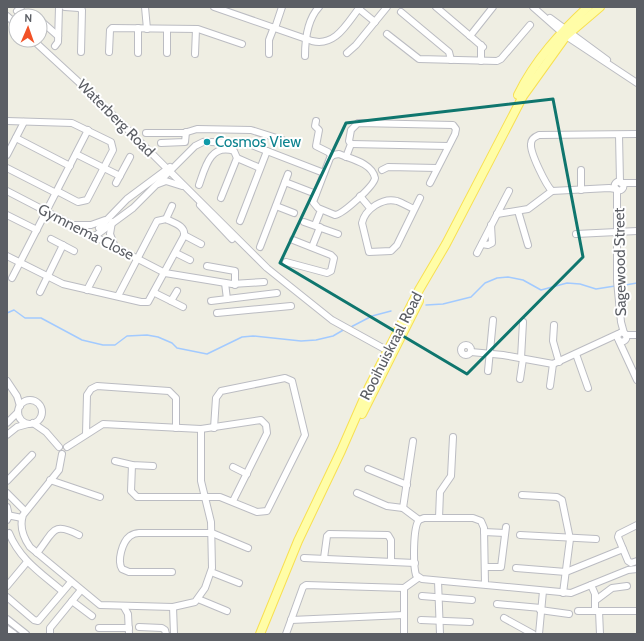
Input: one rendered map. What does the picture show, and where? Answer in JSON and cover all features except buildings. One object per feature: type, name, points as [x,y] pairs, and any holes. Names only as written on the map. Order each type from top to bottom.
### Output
[{"type":"main road","name":"Rooihuiskraal Road","points":[[260,634],[301,534],[341,451],[390,352],[441,259],[446,244],[492,153],[523,96],[566,32],[588,7]]},
{"type":"main road","name":"Rooihuiskraal Road","points":[[566,32],[600,7]]},
{"type":"street","points":[[55,46],[58,42],[59,7]]},
{"type":"street","points":[[65,7],[79,8],[82,10],[81,52]]},
{"type":"street","points":[[145,7],[147,28]]},
{"type":"street","points":[[214,7],[319,42],[333,40],[359,8],[375,22]]},
{"type":"street","points":[[269,54],[269,40],[282,7]]},
{"type":"street","points":[[305,56],[305,38],[314,14],[319,7]]},
{"type":"street","points":[[346,53],[356,45],[387,7]]},
{"type":"street","points":[[470,36],[493,7]]},
{"type":"street","points":[[533,7],[637,83]]},
{"type":"street","points":[[539,7],[566,32],[637,79]]},
{"type":"street","points":[[441,8],[482,46],[481,61]]},
{"type":"street","points":[[401,12],[449,52],[451,60]]},
{"type":"street","points":[[387,34],[417,58],[500,61],[530,25]]},
{"type":"street","points":[[48,27],[58,36]]},
{"type":"street","points":[[109,52],[111,28],[196,30],[242,44]]},
{"type":"street","points":[[138,28],[138,53]]},
{"type":"street","points":[[166,53],[167,29]]},
{"type":"street","points":[[195,54],[196,30]]},
{"type":"street","name":"Waterberg Road","points":[[42,48],[96,98],[183,187],[208,208],[260,262],[313,304],[323,314],[341,326],[390,352]]},
{"type":"street","points":[[7,121],[70,122],[109,140],[112,144],[113,150],[84,202],[77,202],[7,168]]},
{"type":"street","points":[[316,121],[315,126],[320,130],[316,146],[329,152],[332,156]]},
{"type":"street","points":[[7,155],[24,122]]},
{"type":"street","points":[[346,157],[351,144],[349,141],[352,128],[358,122],[452,124],[455,126],[456,131],[430,183]]},
{"type":"street","points":[[146,133],[186,132],[197,129],[255,132],[283,140]]},
{"type":"street","points":[[12,278],[88,130]]},
{"type":"street","points":[[161,143],[185,142],[186,132]]},
{"type":"street","points":[[250,145],[255,132]]},
{"type":"street","name":"Sagewood Street","points":[[619,134],[618,281],[621,336],[623,350],[637,380]]},
{"type":"street","points":[[552,191],[530,144],[534,137],[538,135],[637,134]]},
{"type":"street","points":[[16,138],[70,166]]},
{"type":"street","points":[[94,236],[111,220],[136,192],[176,164],[195,146],[203,142]]},
{"type":"street","points":[[211,142],[250,145],[324,173]]},
{"type":"street","points":[[351,144],[448,146]]},
{"type":"street","points":[[199,185],[209,158],[213,153],[220,150],[233,150],[237,158],[260,168]]},
{"type":"street","points":[[240,221],[267,151]]},
{"type":"street","points":[[76,154],[120,176]]},
{"type":"street","points":[[338,154],[346,157],[365,165],[374,175],[375,182],[340,214],[334,214],[321,210],[314,203],[324,173],[332,156],[338,154]]},
{"type":"street","points":[[116,184],[130,157]]},
{"type":"street","points":[[222,198],[237,158]]},
{"type":"street","points":[[382,170],[388,167],[437,168]]},
{"type":"street","points":[[72,225],[91,225],[111,220],[133,208],[157,184],[168,170]]},
{"type":"street","points":[[581,170],[581,190]]},
{"type":"street","points":[[260,247],[288,174]]},
{"type":"street","points":[[157,184],[166,181],[183,187]]},
{"type":"street","points":[[285,182],[316,194]]},
{"type":"street","points":[[497,214],[531,208],[552,191],[581,190],[637,184]]},
{"type":"street","name":"Gymnema Close","points":[[7,191],[165,273],[236,285],[264,282]]},
{"type":"street","points":[[477,253],[482,244],[489,245],[493,242],[491,225],[509,191]]},
{"type":"street","points":[[136,192],[142,199]]},
{"type":"street","points":[[360,196],[370,208]]},
{"type":"street","points":[[414,209],[394,200],[386,201],[370,208],[362,223],[368,251],[372,253],[393,250],[420,198]]},
{"type":"street","points":[[166,219],[172,206]]},
{"type":"street","points":[[276,206],[294,213]]},
{"type":"street","points":[[312,247],[321,210]]},
{"type":"street","points":[[518,211],[528,245]]},
{"type":"street","points":[[7,215],[37,230]]},
{"type":"street","points":[[7,256],[63,284],[87,290],[147,302],[150,301],[155,293],[176,253],[184,235],[182,227],[166,219],[160,219],[156,223],[118,296]]},
{"type":"street","points":[[111,220],[110,234],[116,247]]},
{"type":"street","points":[[304,222],[338,234]]},
{"type":"street","points":[[576,234],[637,231]]},
{"type":"street","points":[[184,235],[201,244]]},
{"type":"street","points":[[51,239],[74,251]]},
{"type":"street","points":[[286,262],[329,273],[334,260],[333,256],[293,240]]},
{"type":"street","points":[[40,292],[63,245]]},
{"type":"street","points":[[176,253],[190,260]]},
{"type":"street","points":[[207,266],[234,271],[236,285]]},
{"type":"street","points":[[87,290],[98,269]]},
{"type":"street","points":[[225,283],[227,299]]},
{"type":"street","points":[[171,301],[177,291]]},
{"type":"street","points":[[155,293],[183,308]]},
{"type":"street","points":[[212,301],[276,293]]},
{"type":"street","points":[[249,296],[251,309]]},
{"type":"street","points":[[216,313],[290,306]]},
{"type":"street","points":[[488,371],[491,354],[493,320]]},
{"type":"street","points":[[520,379],[523,322]]},
{"type":"street","points":[[550,386],[556,363],[553,341],[554,325]]},
{"type":"street","points":[[470,352],[556,363],[621,336],[636,335]]},
{"type":"street","points":[[576,354],[588,388]]},
{"type":"street","points":[[132,465],[131,492],[137,497],[220,497],[233,501],[256,512],[264,513],[270,508],[304,436],[294,384],[291,380],[285,378],[221,391],[217,394],[214,428]]},
{"type":"street","points":[[7,380],[14,391],[23,421],[31,423],[46,432],[59,447],[59,452],[62,454],[60,467],[25,511],[22,518],[21,529],[25,539],[37,553],[100,605],[124,607],[173,607],[190,604],[198,599],[211,572],[212,533],[209,507],[204,496],[201,481],[201,429]]},
{"type":"street","points":[[86,434],[87,395],[89,390],[95,387],[169,390],[176,398],[176,428]]},
{"type":"street","points":[[14,391],[27,400],[35,401],[40,406],[40,417],[46,432]]},
{"type":"street","points":[[7,423],[27,400]]},
{"type":"street","points":[[7,435],[21,425],[31,423],[40,417]]},
{"type":"street","points":[[62,454],[67,451],[67,447],[86,434],[105,424],[201,429],[257,420],[265,423],[267,433],[233,501]]},
{"type":"street","points":[[439,518],[440,492],[451,476],[453,437]]},
{"type":"street","points":[[403,508],[413,441]]},
{"type":"street","points":[[59,447],[63,445],[67,447]]},
{"type":"street","points":[[7,481],[32,455]]},
{"type":"street","points":[[115,461],[132,465],[153,466]]},
{"type":"street","points":[[233,467],[247,474]]},
{"type":"street","points":[[368,469],[406,485]]},
{"type":"street","points":[[50,480],[100,497]]},
{"type":"street","points":[[7,493],[25,511]]},
{"type":"street","points":[[357,493],[386,506],[403,508],[419,520]]},
{"type":"street","points":[[522,495],[560,498],[567,519],[570,538],[563,593]]},
{"type":"street","points":[[7,507],[8,517],[22,518]]},
{"type":"street","points":[[418,578],[415,572],[415,528],[419,520],[424,518],[476,518],[483,523],[485,584]]},
{"type":"street","points":[[637,525],[618,535],[628,561],[631,563],[637,561]]},
{"type":"street","points":[[37,553],[57,528],[63,527],[79,535]]},
{"type":"street","points":[[484,532],[506,530],[501,567],[485,568]]},
{"type":"street","points":[[172,572],[129,572],[122,569],[120,559],[127,540],[132,535],[139,533],[212,533],[248,548]]},
{"type":"street","points":[[8,534],[15,549],[27,562],[62,591]]},
{"type":"street","points":[[324,558],[327,536],[330,534],[388,535],[391,540],[391,561]]},
{"type":"street","points":[[520,535],[596,538]]},
{"type":"street","points":[[516,568],[566,572],[623,548]]},
{"type":"street","points":[[304,558],[415,563]]},
{"type":"street","points":[[7,586],[27,562]]},
{"type":"street","points":[[286,634],[303,587],[306,585],[404,588],[418,578],[563,593],[576,592],[628,570],[637,570]]},
{"type":"street","points":[[211,572],[239,583]]},
{"type":"street","points":[[438,580],[440,634]]},
{"type":"street","points":[[7,597],[34,620],[38,621],[71,582]]},
{"type":"street","points":[[591,585],[596,600],[600,634]]},
{"type":"street","points":[[596,600],[612,588],[627,586]]},
{"type":"street","points":[[404,588],[404,634]]},
{"type":"street","points":[[50,634],[50,628],[81,590]]},
{"type":"street","points":[[539,634],[543,590]]},
{"type":"street","points":[[422,596],[472,600]]},
{"type":"street","points":[[198,599],[227,611]]},
{"type":"street","points":[[72,601],[92,616]]},
{"type":"street","points":[[497,604],[541,608],[569,614]]},
{"type":"street","points":[[99,628],[129,631],[128,614],[124,607]]},
{"type":"street","points":[[173,607],[174,634]]},
{"type":"street","points":[[578,611],[637,611]]},
{"type":"street","points":[[291,620],[404,615]]},
{"type":"street","points":[[504,618],[533,634]]},
{"type":"street","points":[[7,619],[26,634]]},
{"type":"street","points":[[421,620],[470,622]]},
{"type":"street","points":[[139,627],[162,628],[165,630],[166,634]]},
{"type":"street","points":[[7,629],[14,634]]},
{"type":"highlighted area","points":[[553,99],[583,257],[467,374],[280,263],[346,123]]},
{"type":"waterway","points":[[426,305],[443,304],[471,297],[485,283],[497,278],[508,277],[523,280],[541,290],[567,283],[580,284],[596,289],[615,286]]},
{"type":"waterway","points":[[619,286],[637,283]]},
{"type":"waterway","points":[[7,313],[14,310],[25,318],[41,318],[82,340],[103,345],[115,345],[127,336],[147,335],[158,337],[172,343],[177,348],[207,354],[242,337],[253,336],[301,341],[316,340],[333,336],[345,329]]},
{"type":"waterway","points":[[349,328],[372,316],[391,311]]},
{"type":"place","name":"Cosmos View","points":[[207,142]]}]
